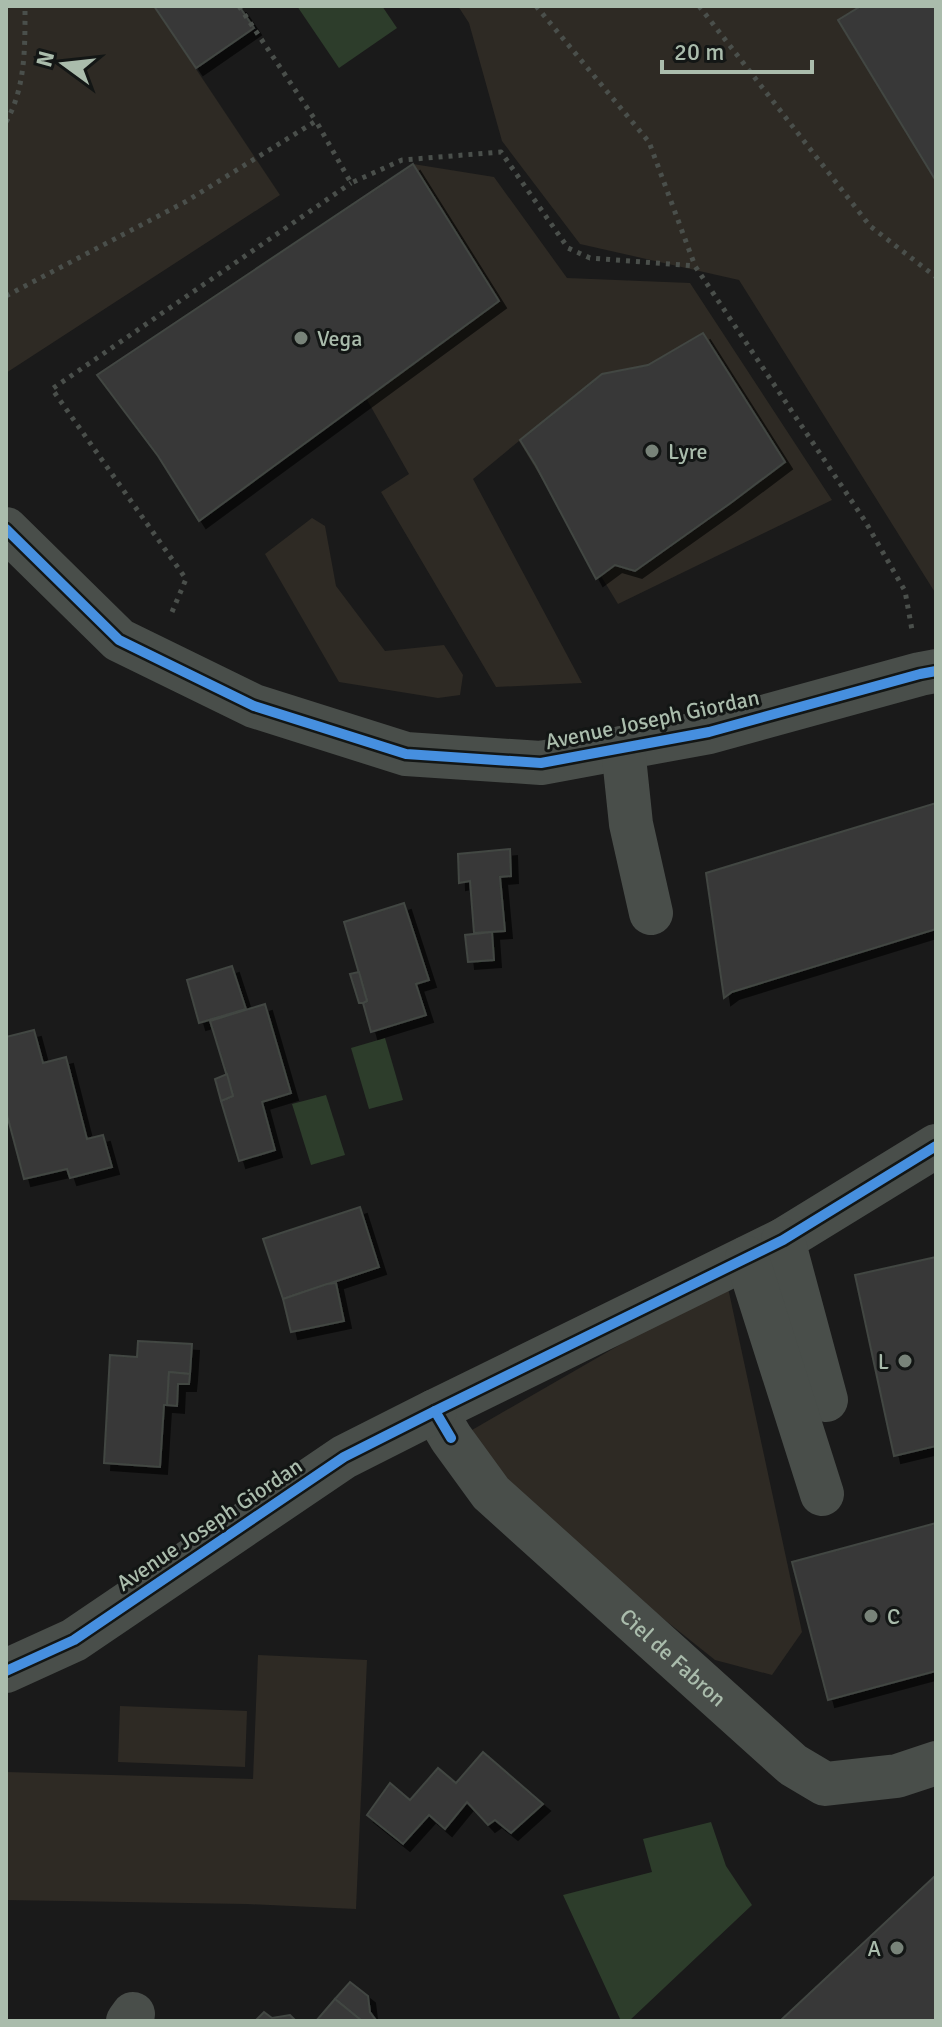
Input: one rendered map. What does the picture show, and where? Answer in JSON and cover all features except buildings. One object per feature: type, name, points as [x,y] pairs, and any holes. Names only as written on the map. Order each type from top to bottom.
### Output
[{"type":"street","name":"Avenue Joseph Giordan","points":[[6,529],[119,640],[254,706],[406,754],[541,763],[709,732],[928,672]]},
{"type":"street","points":[[623,748],[631,824],[651,913]]},
{"type":"street","name":"Avenue Joseph Giordan","points":[[6,1671],[74,1640],[344,1457],[443,1424],[765,1249],[936,1146]]},
{"type":"street","points":[[765,1249],[826,1400]]},
{"type":"street","points":[[765,1249],[822,1494]]},
{"type":"street","name":"Ciel de Fabron","points":[[443,1424],[491,1493],[793,1765],[825,1784],[897,1776],[936,1763]]},
{"type":"path","points":[[6,122],[12,112],[26,57],[25,6]]},
{"type":"path","points":[[239,6],[316,121],[351,183]]},
{"type":"path","points":[[536,6],[649,142],[695,266],[865,521],[905,591],[928,672]]},
{"type":"path","points":[[699,6],[870,226],[936,277]]},
{"type":"path","points":[[6,296],[185,202],[316,121]]},
{"type":"path","points":[[152,656],[186,579],[52,389],[351,183],[402,160],[501,152],[568,248],[590,258],[695,266]]},
{"type":"shaded area","points":[[6,6],[154,6],[280,195],[6,373]]},
{"type":"shaded area","points":[[297,6],[382,6],[397,28],[339,68]]},
{"type":"shaded area","points":[[458,6],[861,6],[838,21],[936,181],[936,594],[739,280],[580,244],[502,141],[469,23]]},
{"type":"shaded area","points":[[413,164],[494,177],[567,278],[690,283],[832,500],[618,604],[519,441],[473,479],[582,683],[496,687],[381,492],[409,474],[366,398],[499,301]]},
{"type":"shaded area","points":[[312,518],[325,526],[336,586],[385,651],[444,645],[463,675],[460,695],[438,698],[339,682],[265,554]]},
{"type":"shaded area","points":[[385,1038],[403,1100],[369,1109],[351,1048]]},
{"type":"shaded area","points":[[326,1095],[345,1155],[311,1165],[292,1104]]},
{"type":"shaded area","points":[[727,1283],[802,1632],[772,1675],[715,1660],[616,1581],[495,1470],[472,1430]]},
{"type":"shaded area","points":[[258,1655],[367,1660],[356,1909],[6,1900],[6,1772],[253,1779]]},
{"type":"shaded area","points":[[120,1706],[247,1711],[245,1767],[118,1762]]},
{"type":"shaded area","points":[[711,1822],[726,1866],[752,1905],[629,2021],[621,2021],[563,1895],[652,1872],[643,1839]]},
{"type":"cycle path","points":[[6,529],[119,640],[254,706],[406,754],[541,763],[709,732],[936,671]]},
{"type":"cycle path","points":[[451,1438],[435,1411],[783,1240],[936,1146]]},
{"type":"cycle path","points":[[6,1671],[74,1640],[344,1457],[435,1411]]},
{"type":"place","name":"Vega","points":[[301,338]]},
{"type":"place","name":"Lyre","points":[[652,451]]},
{"type":"place","name":"L","points":[[905,1361]]},
{"type":"place","name":"C","points":[[871,1616]]},
{"type":"place","name":"A","points":[[897,1948]]}]
